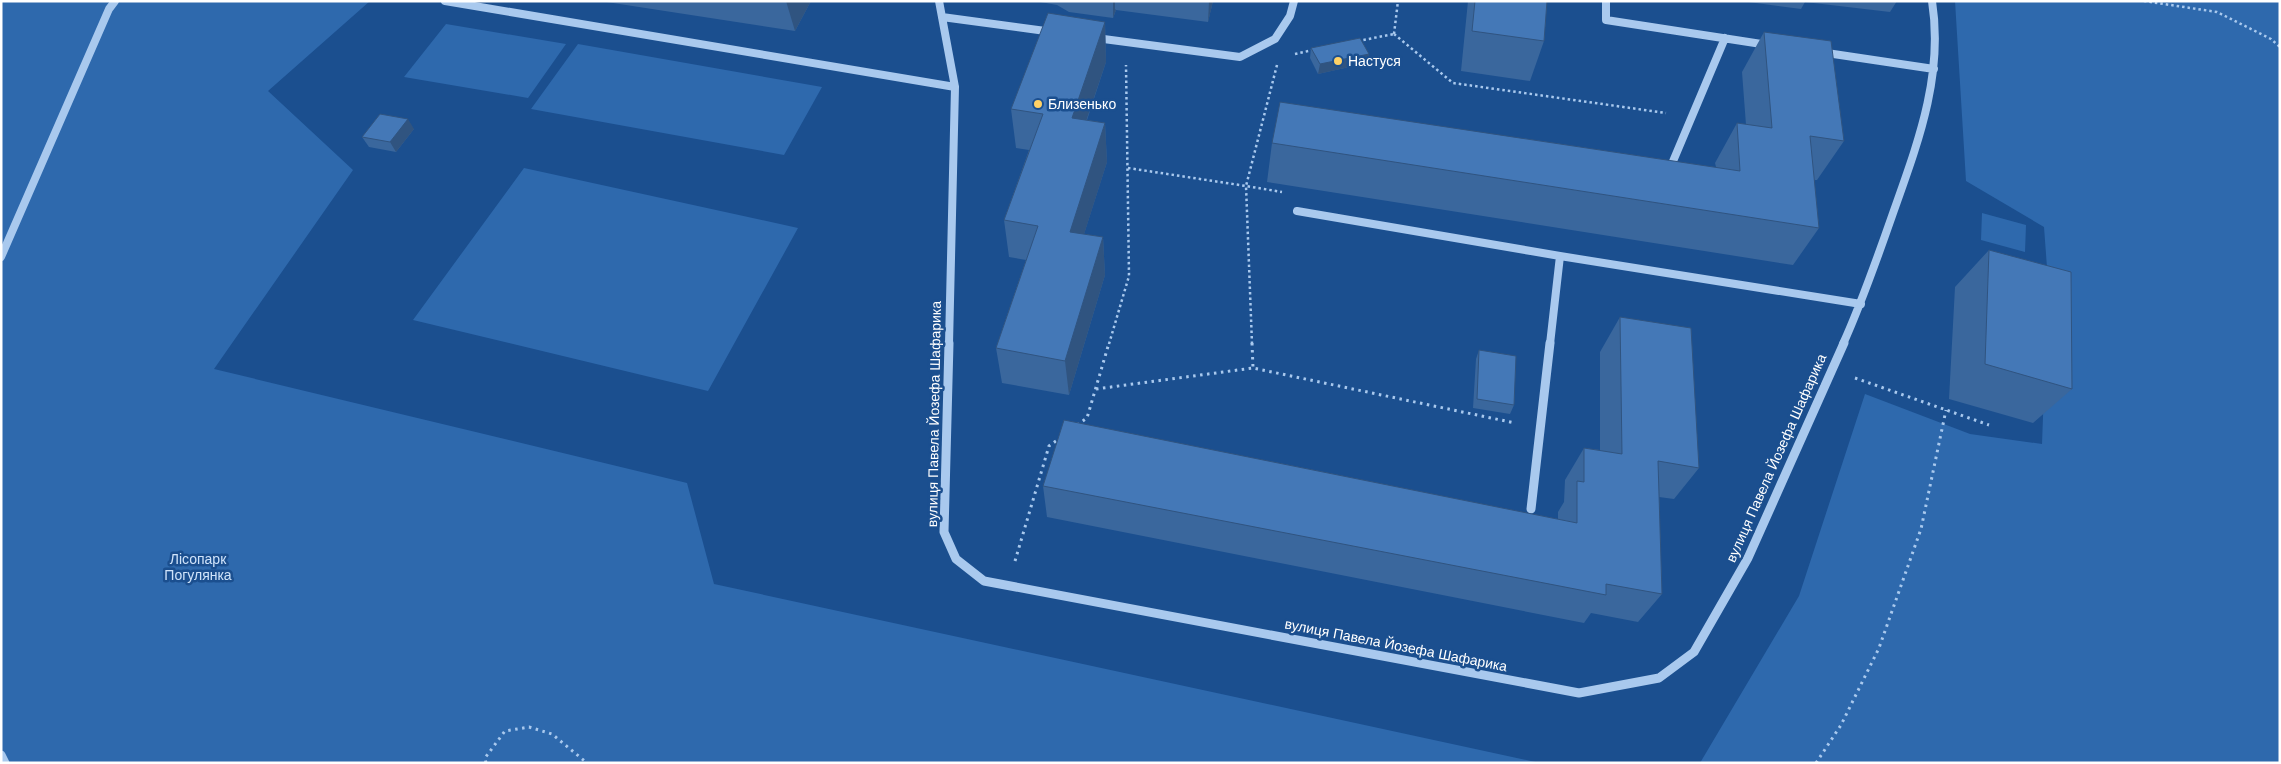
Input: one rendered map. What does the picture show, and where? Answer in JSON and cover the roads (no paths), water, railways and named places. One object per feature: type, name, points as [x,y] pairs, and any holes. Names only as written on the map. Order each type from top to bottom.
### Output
[{"type":"street","points":[[1,256],[109,9],[115,1]]},
{"type":"street","points":[[446,1],[955,87]]},
{"type":"street","name":"вулиця Павела Йозефа Шафарика","points":[[939,1],[955,87],[944,532],[956,559],[984,581],[1007,586],[1579,694],[1659,678],[1694,652],[1748,558],[1861,304],[1923,128],[1934,70],[1935,20],[1932,1]]},
{"type":"street","points":[[1087,37],[1240,57],[1275,40],[1290,16],[1294,1]]},
{"type":"street","points":[[1606,1],[1606,20],[1773,45]]},
{"type":"street","points":[[942,17],[1058,33]]},
{"type":"street","points":[[1671,166],[1725,38]]},
{"type":"street","points":[[1811,51],[1934,70]]},
{"type":"street","points":[[1531,509],[1560,256]]},
{"type":"street","points":[[1,755],[5,763]]},
{"type":"lane","points":[[1297,210],[1560,256],[1861,304]]},
{"type":"place","name":"Настуся","points":[[1338,61]]},
{"type":"place","name":"Близенько","points":[[1038,104]]},
{"type":"park label","name":"Лісопарк Погулянка","points":[[198,568]]}]
